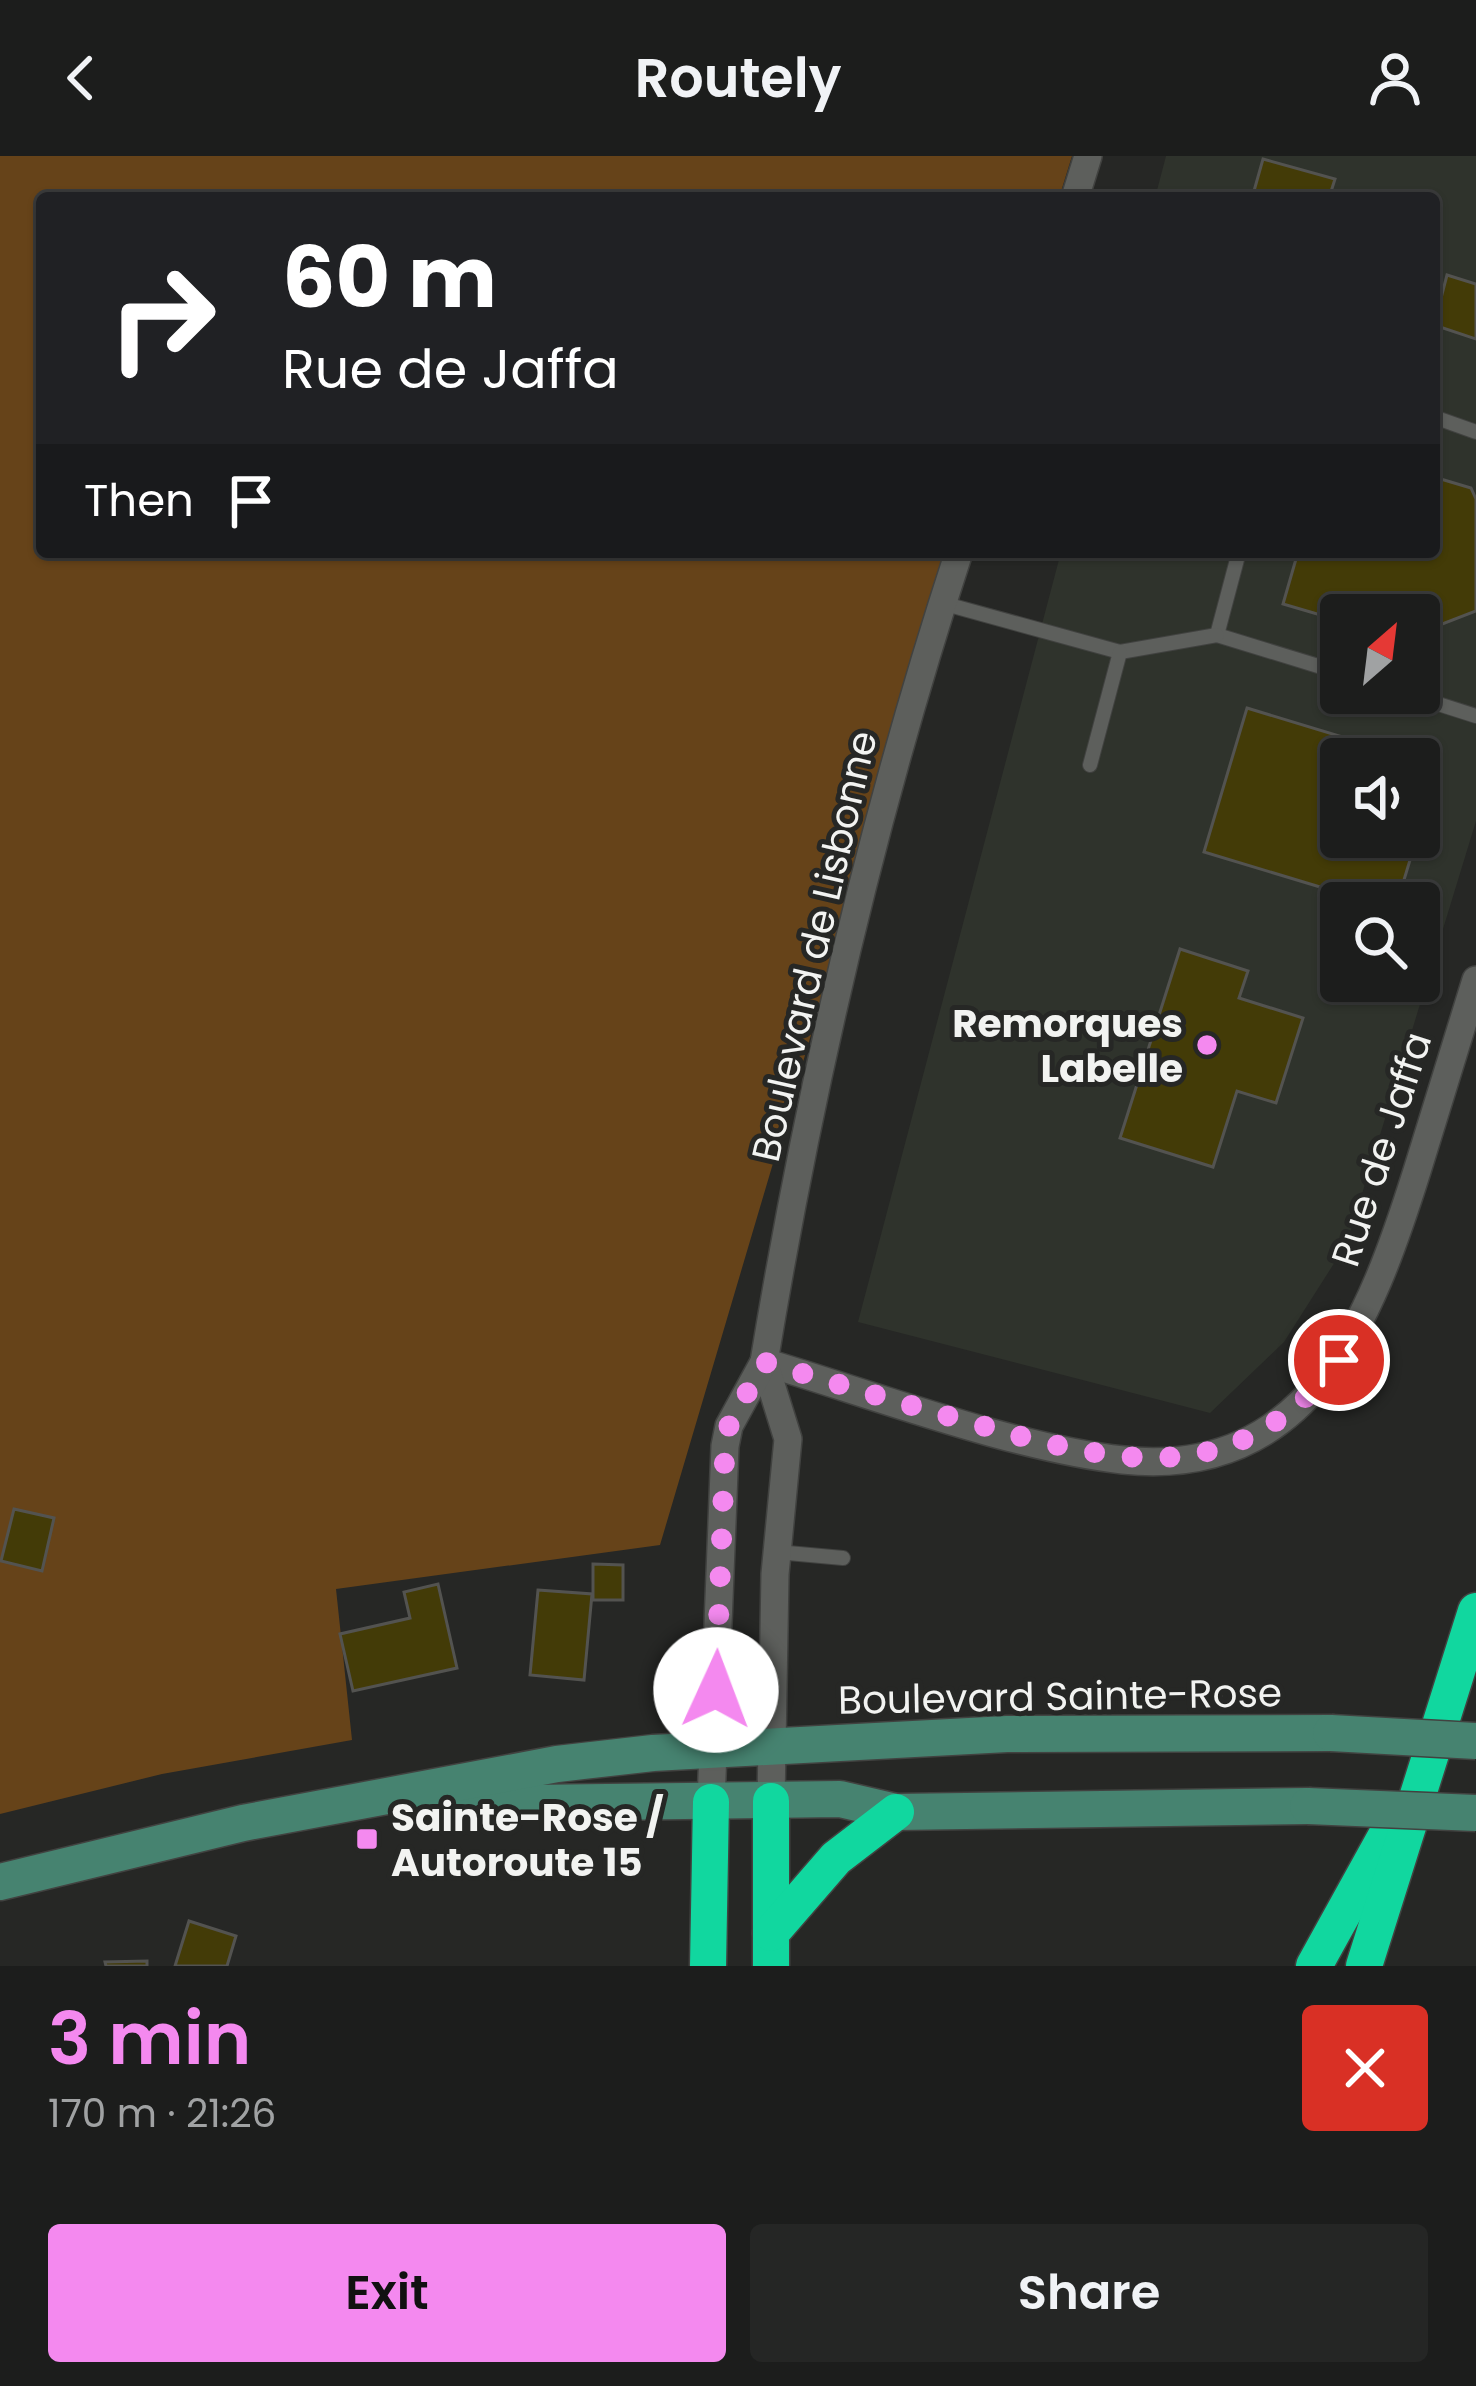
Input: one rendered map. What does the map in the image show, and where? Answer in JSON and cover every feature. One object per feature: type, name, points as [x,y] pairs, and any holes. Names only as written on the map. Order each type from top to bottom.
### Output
[{"type":"highway","points":[[1364,1966],[1476,1611]]},
{"type":"highway","points":[[1314,1966],[1432,1754]]},
{"type":"highway","points":[[771,1801],[771,1949]]},
{"type":"highway","points":[[708,1966],[711,1802]]},
{"type":"highway","points":[[771,1949],[836,1858],[896,1812]]},
{"type":"street","points":[[1077,192],[1088,156]]},
{"type":"street","name":"Boulevard de Lisbonne","points":[[711,1802],[725,1446],[729,1426],[764,1362],[861,898],[957,558]]},
{"type":"street","name":"Rue de Jaffa","points":[[764,1362],[988,1428],[1122,1460],[1199,1456],[1247,1440],[1309,1396],[1364,1321],[1395,1241],[1476,980]]},
{"type":"street","name":"Boulevard de Lisbonne","points":[[764,1362],[788,1439],[777,1552],[771,1801]]},
{"type":"street","name":"Boulevard Sainte-Rose","points":[[0,1882],[189,1834],[557,1764],[714,1749],[1007,1734],[1331,1733],[1476,1741]]},
{"type":"street","name":"Boulevard Sainte-Rose","points":[[363,1803],[840,1799],[896,1812],[1309,1806],[1476,1813]]},
{"type":"lane","points":[[1440,419],[1476,431]]},
{"type":"lane","points":[[1217,634],[1237,558]]},
{"type":"lane","points":[[942,603],[1120,652],[1217,634],[1320,666]]},
{"type":"lane","points":[[1090,765],[1120,652]]},
{"type":"lane","points":[[1440,704],[1476,716]]},
{"type":"lane","points":[[777,1552],[843,1558]]},
{"type":"shaded area","points":[[0,156],[1072,156],[1061,192],[36,192],[36,558],[952,558],[660,1545],[336,1589],[352,1740],[162,1774],[0,1814]]},
{"type":"shaded area","points":[[1166,156],[1476,156],[1476,821],[1440,939],[1440,882],[1320,882],[1320,1002],[1421,1002],[1347,1243],[1284,1342],[1210,1413],[858,1322],[1059,558],[1440,558],[1440,192],[1157,192]]},
{"type":"building","points":[[1263,159],[1335,179],[1331,192],[1254,192]]},
{"type":"building","points":[[1447,275],[1476,284],[1476,339],[1440,327]]},
{"type":"building","points":[[1440,479],[1471,488],[1476,499],[1476,611],[1440,625],[1440,594],[1320,594],[1320,615],[1283,604],[1296,558],[1440,558]]},
{"type":"building","points":[[1247,708],[1346,738],[1320,738],[1320,858],[1411,858],[1403,882],[1320,882],[1320,887],[1204,852]]},
{"type":"building","points":[[1180,949],[1248,971],[1239,998],[1303,1018],[1276,1103],[1237,1091],[1213,1167],[1120,1138]]},
{"type":"building","points":[[14,1509],[54,1518],[42,1571],[1,1561]]},
{"type":"building","points":[[593,1564],[623,1565],[623,1600],[593,1600]]},
{"type":"building","points":[[438,1584],[457,1668],[353,1691],[340,1634],[410,1618],[404,1592]]},
{"type":"building","points":[[538,1590],[592,1594],[584,1680],[530,1675]]},
{"type":"building","points":[[189,1921],[236,1936],[227,1966],[175,1966]]},
{"type":"building","points":[[147,1961],[147,1966],[106,1966],[105,1962]]},
{"type":"place","name":"Remorques Labelle","points":[[1207,1045]]},
{"type":"place","name":"Sainte-Rose / Autoroute 15","points":[[367,1839]]},
{"type":"route","points":[[716,1690],[725,1446],[729,1426],[764,1362],[1069,1449],[1148,1461],[1199,1456],[1247,1440],[1309,1396],[1339,1360]]}]
